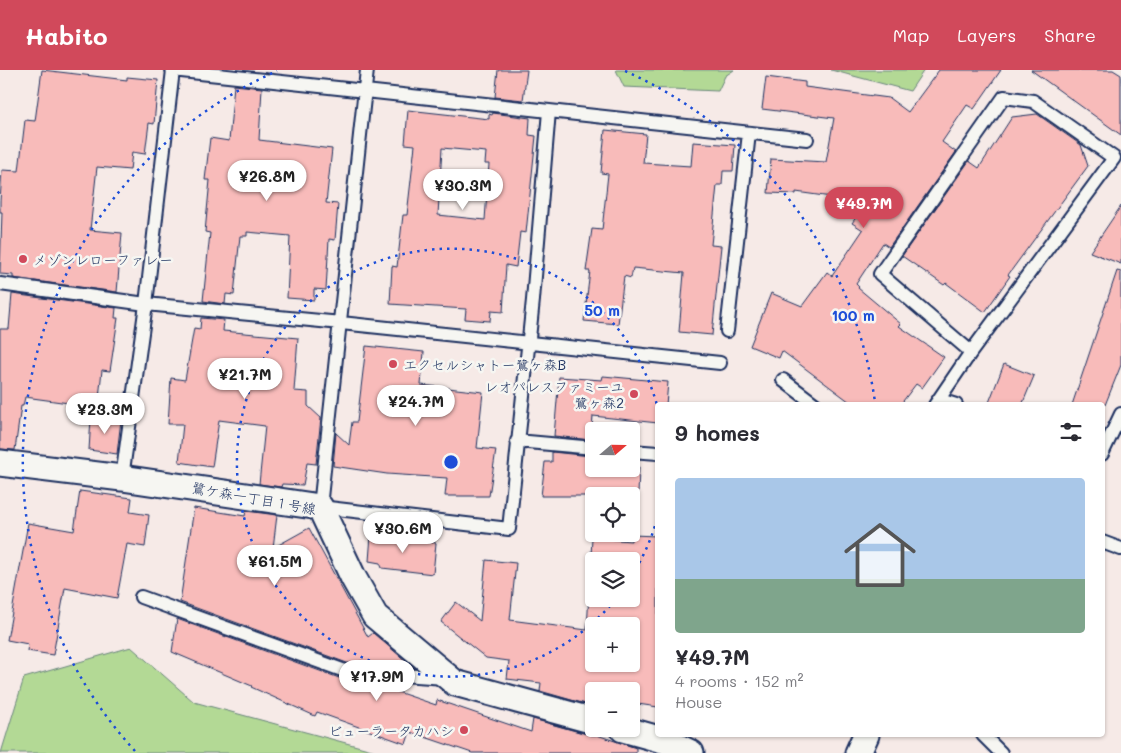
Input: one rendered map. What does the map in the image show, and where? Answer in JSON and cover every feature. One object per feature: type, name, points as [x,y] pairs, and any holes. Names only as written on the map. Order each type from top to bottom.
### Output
[{"type":"street","name":"鷺ケ森一丁目１号線","points":[[0,463],[122,478],[320,507],[353,578],[374,616],[449,679],[455,683],[585,719]]},
{"type":"street","points":[[640,733],[655,736]]},
{"type":"street","points":[[858,753],[865,737]]},
{"type":"street","points":[[666,738],[691,753]]},
{"type":"lane","points":[[122,478],[146,304],[172,70],[807,139]]},
{"type":"lane","points":[[368,70],[364,91],[320,507],[509,529],[549,111]]},
{"type":"lane","points":[[938,402],[971,352],[1117,161],[1033,101],[1004,97],[880,274],[971,352]]},
{"type":"lane","points":[[727,331],[749,132]]},
{"type":"lane","points":[[0,284],[146,304],[341,322],[720,363]]},
{"type":"lane","points":[[783,380],[812,402]]},
{"type":"lane","points":[[1105,448],[1121,414]]},
{"type":"lane","points":[[517,441],[585,447]]},
{"type":"lane","points":[[640,452],[655,453]]},
{"type":"lane","points":[[1105,543],[1121,549]]},
{"type":"lane","points":[[141,597],[345,671],[449,679]]},
{"type":"lane","points":[[984,737],[1001,753]]},
{"type":"green space","points":[[616,70],[734,70],[725,76],[718,91],[624,87]]},
{"type":"green space","points":[[831,70],[924,70],[910,91]]},
{"type":"green space","points":[[131,647],[194,702],[383,753],[1,753],[24,678]]},
{"type":"building","points":[[42,70],[127,80],[127,77],[158,80],[154,124],[149,123],[145,154],[132,152],[130,170],[97,167],[90,230],[122,233],[117,292],[13,278],[13,275],[0,274],[2,170],[19,171],[25,120],[35,121]]},
{"type":"building","points":[[498,70],[527,70],[523,100],[495,97]]},
{"type":"building","points":[[939,70],[1001,70],[974,109],[967,105],[942,142],[956,152],[889,247],[883,243],[856,284],[858,288],[901,324],[899,326],[944,357],[922,388],[916,384],[902,402],[850,402],[782,351],[779,358],[750,346],[771,293],[802,306],[827,272],[832,276],[863,230],[852,223],[867,202],[796,192],[796,194],[768,193],[771,159],[826,162],[834,118],[762,109],[766,77],[805,82],[805,87],[889,98],[908,112]]},
{"type":"building","points":[[1031,70],[1113,70],[1121,75],[1121,135]]},
{"type":"building","points":[[234,85],[262,88],[259,140],[332,149],[326,203],[338,204],[335,240],[329,239],[326,290],[314,289],[314,300],[287,298],[290,236],[247,232],[247,236],[240,236],[234,295],[226,294],[225,304],[203,301],[210,233],[205,232],[210,180],[205,180],[210,138],[229,141]]},
{"type":"building","points":[[408,110],[489,119],[489,114],[492,115],[493,113],[530,118],[529,135],[536,136],[526,233],[520,232],[516,267],[506,265],[503,312],[491,311],[490,321],[465,319],[466,309],[390,304],[392,266],[397,267],[403,215],[407,215],[415,145],[405,144]],"holes":[[[442,148],[486,152],[485,164],[489,164],[485,220],[438,215]]]},
{"type":"building","points":[[1037,114],[1081,145],[1088,166],[1008,275],[1010,276],[985,312],[946,283],[944,285],[902,256],[969,161],[979,168],[1012,117]]},
{"type":"building","points":[[605,130],[646,134],[643,163],[691,166],[693,142],[735,145],[733,171],[723,171],[722,185],[717,185],[711,245],[721,246],[712,335],[679,332],[684,273],[633,268],[631,278],[624,276],[618,324],[584,321],[590,271],[586,271],[592,229],[602,230],[608,174],[601,173]]},
{"type":"building","points":[[1121,206],[1121,264],[1090,252]]},
{"type":"building","points":[[1117,271],[1121,272],[1121,365],[1105,405],[1105,402],[1073,402]]},
{"type":"building","points":[[12,294],[116,308],[115,318],[118,318],[110,371],[102,370],[98,407],[25,397],[23,406],[21,406],[15,450],[0,449],[0,329],[9,329]]},
{"type":"building","points":[[201,318],[224,320],[223,331],[298,338],[294,391],[308,392],[308,406],[321,418],[316,464],[307,463],[303,485],[282,484],[281,487],[259,484],[265,426],[219,420],[212,467],[179,462],[183,424],[168,424],[171,378],[185,380],[194,328],[200,329]]},
{"type":"building","points":[[366,346],[424,352],[421,385],[483,392],[477,448],[496,450],[489,496],[445,496],[447,478],[387,474],[333,466],[336,433],[349,445],[352,422],[357,422]]},
{"type":"building","points":[[1004,364],[1034,376],[1023,402],[989,402]]},
{"type":"building","points":[[603,376],[668,382],[666,402],[655,402],[655,423],[593,416],[592,422],[585,422],[585,439],[554,436],[559,377],[602,380]]},
{"type":"building","points":[[91,418],[121,420],[117,454],[89,450]]},
{"type":"building","points":[[552,452],[585,455],[585,478],[639,478],[638,487],[585,487],[585,496],[541,496],[545,462],[552,462]]},
{"type":"building","points":[[80,491],[132,498],[130,512],[149,515],[145,547],[127,544],[117,598],[65,588],[53,655],[27,651],[28,644],[7,640],[28,523],[74,531]]},
{"type":"building","points":[[194,508],[245,516],[246,511],[277,515],[273,548],[309,528],[368,637],[373,633],[414,668],[360,661],[359,664],[347,663],[180,602]]},
{"type":"building","points":[[371,535],[436,543],[433,574],[382,568],[380,563],[369,561]]},
{"type":"building","points":[[640,535],[655,536],[655,707],[640,704],[640,682],[585,682],[585,704],[540,691],[541,683],[507,679],[509,661],[486,658],[441,622],[456,602],[480,621],[486,560],[516,563],[510,620],[585,630],[585,672],[640,672],[640,617],[588,617],[588,607],[640,607],[640,552],[591,552],[592,542],[640,542]]},
{"type":"building","points":[[177,619],[342,679],[387,682],[383,687],[436,705],[437,700],[531,732],[533,719],[585,734],[585,737],[603,737],[636,748],[636,753],[472,753],[410,732],[406,744],[317,712],[315,716],[252,686],[172,652]]},
{"type":"place","name":"メゾンレローファレー","points":[[23,259]]},
{"type":"place","name":"エクセルシャトー鷺ヶ森B","points":[[393,364]]},
{"type":"place","name":"レオパレスファミーユ 鷺ヶ森2","points":[[634,394]]},
{"type":"place","name":"ビューラータカハシ","points":[[464,730]]}]
